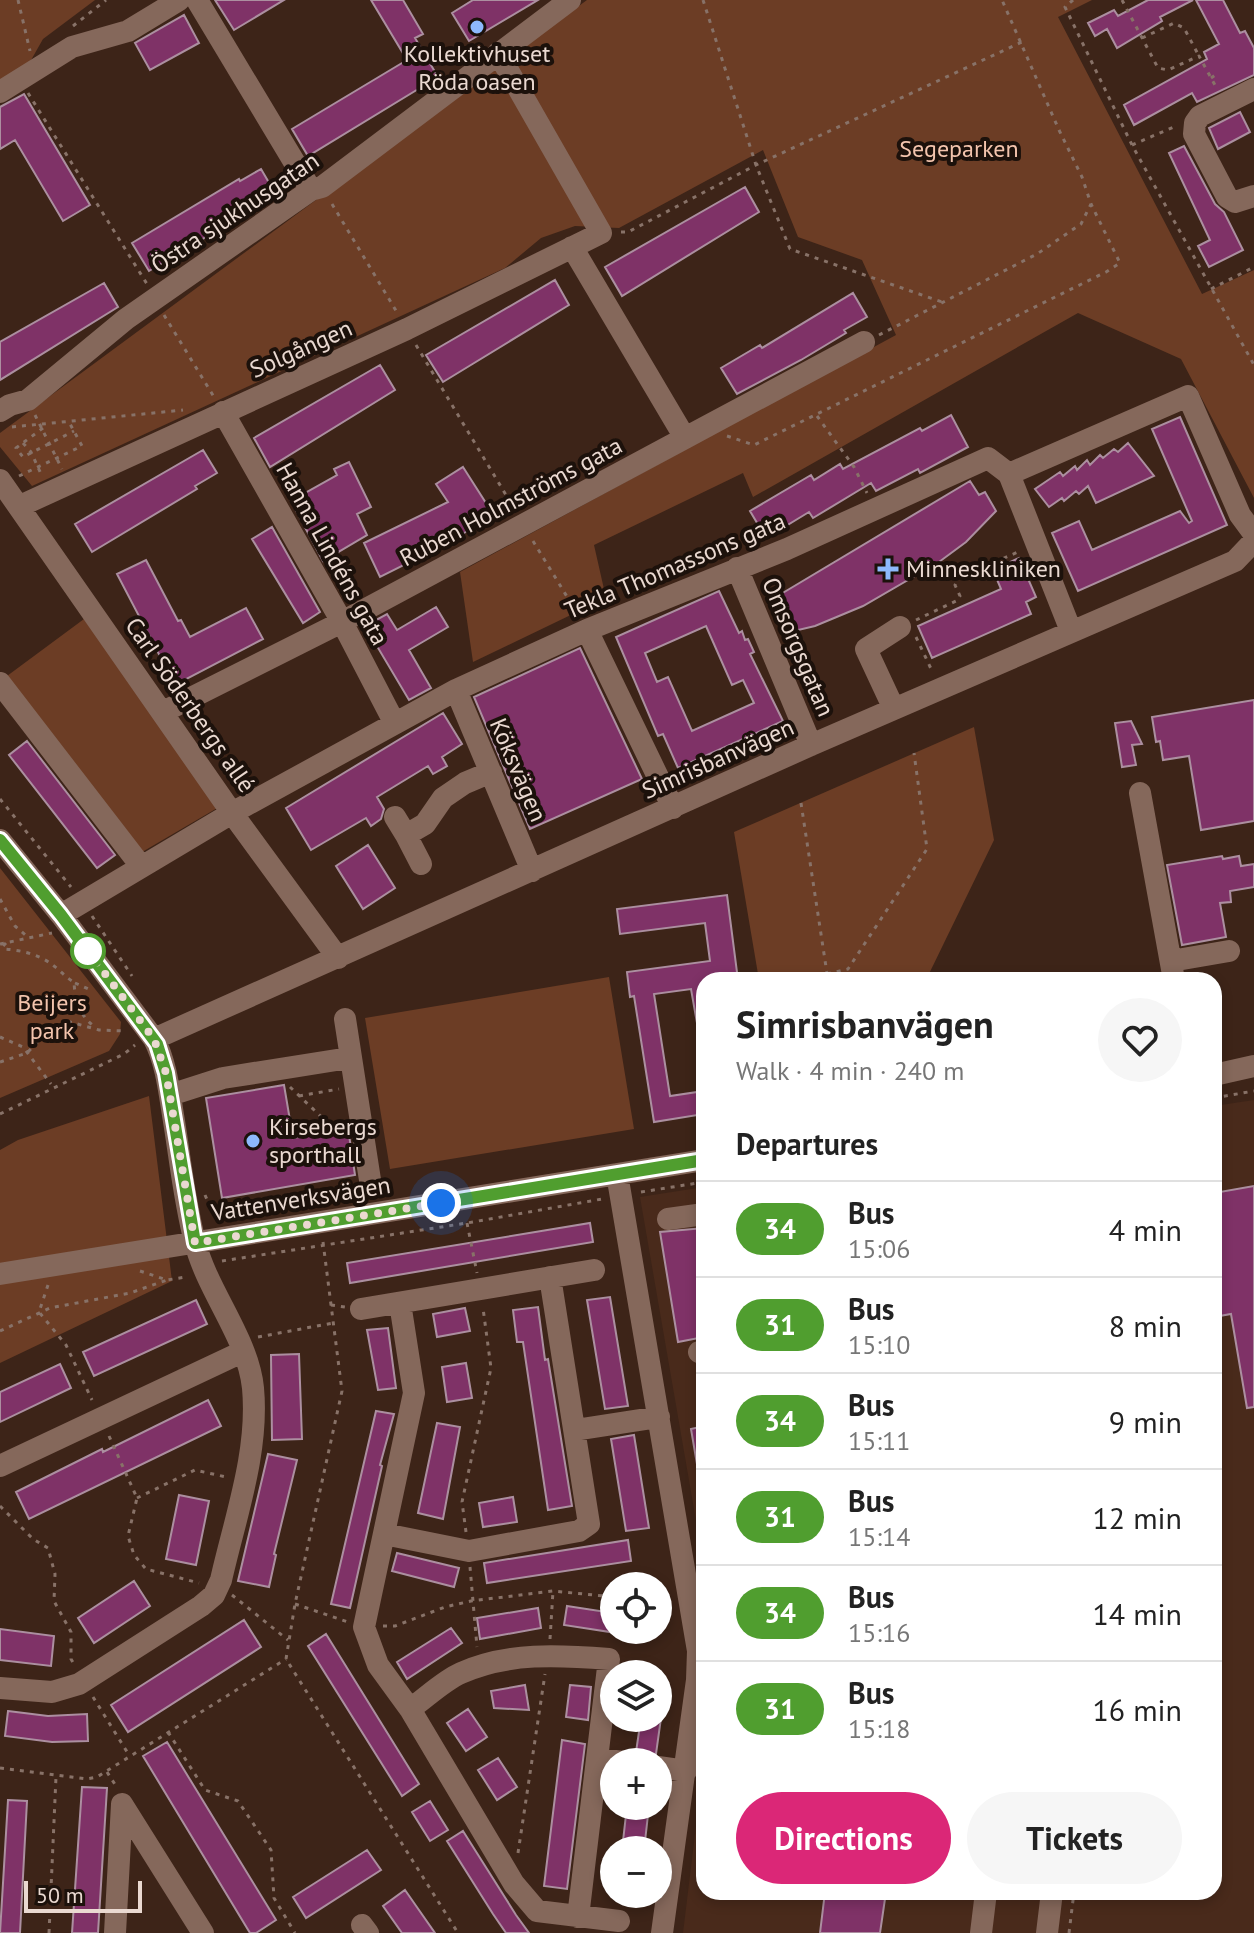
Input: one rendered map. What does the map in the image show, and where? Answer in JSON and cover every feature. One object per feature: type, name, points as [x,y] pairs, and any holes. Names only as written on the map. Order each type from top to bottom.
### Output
[{"type":"street","points":[[0,92],[72,47],[128,31],[179,0]]},
{"type":"street","points":[[197,0],[310,193]]},
{"type":"street","name":"Östra sjukhusgatan","points":[[0,411],[24,401],[49,385],[126,319],[310,193],[570,0]]},
{"type":"street","points":[[498,53],[601,233]]},
{"type":"street","points":[[1254,89],[1200,116],[1195,123],[1194,134],[1227,197],[1235,202],[1254,196]]},
{"type":"street","name":"Solgången","points":[[20,506],[407,329],[601,233]]},
{"type":"street","points":[[572,247],[685,438]]},
{"type":"street","name":"Ruben Holmströms gata","points":[[163,712],[342,622],[864,342]]},
{"type":"street","points":[[1071,631],[1009,474],[1188,396],[1240,515],[1254,534]]},
{"type":"street","name":"Hanna Lindéns gata","points":[[223,412],[342,622],[394,722]]},
{"type":"street","name":"Tekla Thomassons gata","points":[[58,923],[141,866],[456,690],[587,630],[988,458],[1009,474]]},
{"type":"street","name":"Carl Söderbergs allé","points":[[2,483],[232,813],[338,958]]},
{"type":"street","name":"Simrisbanvägen","points":[[145,1034],[338,958],[811,745],[1235,561],[1254,541]]},
{"type":"street","name":"Omsorgsgatan","points":[[737,568],[811,745]]},
{"type":"street","points":[[894,709],[866,649],[905,625]]},
{"type":"street","points":[[587,630],[673,808]]},
{"type":"street","points":[[0,683],[141,866]]},
{"type":"street","name":"Köksvägen","points":[[456,690],[532,871]]},
{"type":"street","points":[[421,864],[400,826],[425,824],[443,798],[465,783],[491,772]]},
{"type":"street","points":[[1140,793],[1172,970],[1229,951]]},
{"type":"street","points":[[0,840],[58,923],[163,1060],[195,1243],[203,1269],[240,1346],[251,1378],[254,1427],[219,1587],[201,1606],[66,1690],[52,1692],[0,1688]]},
{"type":"street","points":[[345,1019],[370,1180]]},
{"type":"street","points":[[170,1095],[223,1078],[349,1058]]},
{"type":"street","points":[[1222,1073],[1254,1066]]},
{"type":"street","name":"Vattenverksvägen","points":[[0,1274],[195,1243],[619,1185],[696,1162]]},
{"type":"street","points":[[619,1185],[696,1639]]},
{"type":"street","points":[[668,1219],[696,1215]]},
{"type":"street","points":[[361,1309],[594,1270]]},
{"type":"street","points":[[384,1534],[469,1551],[585,1528],[590,1517],[550,1277]]},
{"type":"street","points":[[400,1303],[414,1393],[364,1627],[378,1665],[410,1709],[514,1884],[537,1911],[619,1921]]},
{"type":"street","points":[[0,1466],[240,1346]]},
{"type":"street","points":[[575,1430],[659,1417]]},
{"type":"street","points":[[410,1709],[460,1673],[499,1661],[549,1655],[609,1659],[578,1917]]},
{"type":"street","points":[[662,1933],[696,1688]]},
{"type":"street","points":[[672,1769],[686,1771]]},
{"type":"street","points":[[115,1933],[122,1804],[203,1933]]},
{"type":"street","points":[[981,1933],[985,1900]]},
{"type":"street","points":[[1047,1933],[1051,1900]]},
{"type":"path","points":[[18,0],[28,75],[155,300],[223,412]]},
{"type":"path","points":[[703,0],[756,165],[790,249],[945,304]]},
{"type":"path","points":[[717,421],[729,439],[754,445],[1120,263],[1002,0]]},
{"type":"path","points":[[1073,0],[1065,7],[1132,145],[1254,365]]},
{"type":"path","points":[[1122,0],[1158,68],[1168,70],[1199,56]]},
{"type":"path","points":[[1142,38],[1174,23],[1184,28],[1224,104]]},
{"type":"path","points":[[601,233],[628,232],[756,165],[1022,42]]},
{"type":"path","points":[[1211,78],[1218,73]]},
{"type":"path","points":[[1132,145],[1176,126],[1195,123]]},
{"type":"path","points":[[310,193],[407,329],[587,630]]},
{"type":"path","points":[[864,342],[945,304],[1037,254],[1081,224],[1091,204]]},
{"type":"path","points":[[1210,289],[1254,267]]},
{"type":"path","points":[[24,401],[50,443],[56,458],[59,488]]},
{"type":"path","points":[[0,428],[188,409]]},
{"type":"path","points":[[817,416],[854,467],[875,508]]},
{"type":"path","points":[[2,483],[82,446],[69,422]]},
{"type":"path","points":[[42,426],[16,448],[23,457],[74,431]]},
{"type":"path","points":[[23,443],[38,467],[59,488]]},
{"type":"path","points":[[933,673],[905,625],[956,601],[960,596],[955,585],[958,578],[1036,544]]},
{"type":"path","points":[[835,972],[848,969],[927,849],[914,753]]},
{"type":"path","points":[[801,803],[827,972]]},
{"type":"path","points":[[0,899],[15,926],[29,938]]},
{"type":"path","points":[[0,944],[29,938],[58,923]]},
{"type":"path","points":[[6,943],[4,949],[39,957],[85,989],[101,990]]},
{"type":"path","points":[[74,982],[81,1012],[99,1030]]},
{"type":"path","points":[[0,1062],[27,1053],[43,1036],[62,1024],[74,1023],[99,1030],[145,1034]]},
{"type":"path","points":[[0,1114],[124,1054],[145,1034]]},
{"type":"path","points":[[0,1037],[16,1043],[27,1053],[51,1084]]},
{"type":"path","points":[[284,1082],[333,1128],[360,1124]]},
{"type":"path","points":[[299,1096],[354,1087]]},
{"type":"path","points":[[1222,1097],[1254,1091]]},
{"type":"path","points":[[264,1254],[467,1223],[619,1185],[696,1182]]},
{"type":"path","points":[[201,1186],[212,1211],[224,1221]]},
{"type":"path","points":[[467,1223],[491,1368],[462,1502],[480,1667]]},
{"type":"path","points":[[322,1246],[342,1391],[295,1604],[286,1659],[458,1933]]},
{"type":"path","points":[[40,1313],[50,1280]]},
{"type":"path","points":[[0,1331],[61,1306],[130,1293],[167,1280]]},
{"type":"path","points":[[40,1313],[66,1345],[137,1498],[128,1536],[134,1555],[146,1569],[219,1587],[288,1640]]},
{"type":"path","points":[[240,1346],[333,1323]]},
{"type":"path","points":[[137,1498],[195,1470],[244,1481]]},
{"type":"path","points":[[0,1506],[33,1539],[48,1548],[55,1574],[54,1601],[71,1632],[71,1659],[130,1756]]},
{"type":"path","points":[[295,1604],[364,1627],[395,1626],[445,1607],[471,1601],[553,1591],[600,1596]]},
{"type":"path","points":[[517,1855],[549,1655],[553,1591]]},
{"type":"path","points":[[0,1768],[87,1779],[97,1777],[286,1659]]},
{"type":"path","points":[[168,1732],[205,1790],[238,1801],[271,1850],[274,1898],[295,1933]]},
{"type":"path","points":[[49,1933],[56,1775]]},
{"type":"path","points":[[1069,1933],[1073,1900]]},
{"type":"shaded area","points":[[1254,1100],[1254,1933],[683,1933],[696,1826],[696,1900],[1222,1900],[1222,1105]]},
{"type":"shaded area","points":[[696,1188],[696,1521],[640,1197]]},
{"type":"green space","points":[[0,0],[95,0],[43,39],[26,69],[0,84]]},
{"type":"green space","name":"Segeparken","points":[[587,0],[1092,0],[1058,17],[1202,294],[1254,270],[1254,498],[1181,359],[1078,313],[753,497],[743,473],[594,545],[606,598],[473,662],[460,572],[896,335],[862,260],[798,237],[763,150],[619,228],[575,226],[541,238],[505,268],[32,486],[0,447],[0,433]]},
{"type":"green space","points":[[84,619],[219,807],[137,855],[7,676]]},
{"type":"green space","points":[[974,727],[994,840],[930,972],[758,972],[734,832]]},
{"type":"green space","name":"Beijers park","points":[[0,868],[121,1022],[120,1034],[109,1051],[0,1098]]},
{"type":"green space","points":[[609,977],[634,1129],[390,1169],[365,1018]]},
{"type":"green space","points":[[149,1096],[172,1281],[0,1363],[0,1150],[18,1140]]},
{"type":"building","points":[[215,0],[284,0],[234,30]]},
{"type":"building","points":[[371,0],[403,0],[423,34],[415,38],[438,77],[308,156],[292,129],[407,60]]},
{"type":"building","name":"Kollektivhuset Röda oasen","points":[[473,0],[538,0],[469,41],[452,13]]},
{"type":"building","points":[[1148,0],[1193,0],[1160,17],[1162,21],[1117,48],[1107,29],[1095,36],[1088,23],[1114,10],[1118,16]]},
{"type":"building","points":[[1196,0],[1223,0],[1240,33],[1245,31],[1254,48],[1254,75],[1197,102],[1192,93],[1134,125],[1124,105],[1207,59],[1204,52],[1219,44]]},
{"type":"building","points":[[184,15],[199,43],[150,70],[135,43]]},
{"type":"building","points":[[24,94],[90,205],[63,221],[15,140],[0,149],[0,107]]},
{"type":"building","points":[[1240,112],[1250,132],[1218,149],[1209,128]]},
{"type":"building","points":[[1184,146],[1243,250],[1209,267],[1198,246],[1210,240],[1169,153]]},
{"type":"building","points":[[261,169],[275,193],[149,271],[132,243]]},
{"type":"building","points":[[745,187],[759,212],[622,296],[605,267]]},
{"type":"building","points":[[555,280],[569,305],[443,382],[426,355]]},
{"type":"building","points":[[104,283],[118,307],[0,380],[0,342]]},
{"type":"building","points":[[853,293],[867,317],[801,360],[737,394],[721,368],[760,345],[762,348]]},
{"type":"building","points":[[380,365],[395,390],[270,467],[254,438]]},
{"type":"building","points":[[951,415],[968,447],[920,473],[918,469],[876,491],[871,483],[813,518],[809,512],[766,538],[750,511],[811,475],[814,480],[840,464],[843,469]]},
{"type":"building","points":[[1180,417],[1227,525],[1078,591],[1052,533],[1079,521],[1092,550],[1180,511],[1189,523],[1192,521],[1152,429]]},
{"type":"building","points":[[1128,443],[1154,476],[1096,503],[1088,486],[1079,494],[1076,491],[1064,501],[1062,498],[1049,507],[1035,489],[1060,472],[1063,476],[1075,466],[1077,470],[1087,460],[1090,465],[1100,455],[1103,458],[1114,449],[1118,452]]},
{"type":"building","points":[[203,450],[217,473],[195,486],[197,489],[92,552],[75,524]]},
{"type":"building","points":[[349,462],[371,507],[357,514],[367,535],[323,561],[291,501],[337,475],[334,469]]},
{"type":"building","points":[[463,467],[493,514],[452,541],[380,577],[364,543],[448,502],[436,484]]},
{"type":"building","points":[[970,481],[979,495],[985,492],[996,511],[966,542],[939,562],[863,606],[815,626],[790,632],[778,617],[785,611],[776,597]]},
{"type":"building","points":[[272,527],[320,612],[303,623],[252,539]]},
{"type":"building","points":[[1019,558],[1036,597],[1026,602],[1031,614],[932,658],[918,626],[1001,589],[993,570]]},
{"type":"building","points":[[146,560],[178,621],[181,620],[190,637],[246,608],[263,639],[175,685],[117,574]]},
{"type":"building","points":[[719,591],[739,633],[742,631],[745,640],[748,639],[754,652],[750,654],[783,721],[678,768],[663,734],[658,736],[616,637]],"holes":[[[706,626],[732,685],[743,680],[754,703],[692,731],[668,677],[657,682],[645,653]]]},
{"type":"building","points":[[436,607],[448,627],[409,650],[431,688],[409,700],[365,626],[387,614],[397,630]]},
{"type":"building","points":[[580,648],[642,779],[530,829],[474,697]]},
{"type":"building","points":[[1254,700],[1254,821],[1201,830],[1189,756],[1163,760],[1152,717]]},
{"type":"building","points":[[443,713],[462,744],[442,757],[447,766],[433,774],[428,766],[377,797],[384,809],[381,819],[371,826],[366,818],[311,850],[286,808]]},
{"type":"building","points":[[1131,721],[1142,744],[1132,745],[1136,765],[1122,767],[1115,723]]},
{"type":"building","points":[[27,741],[115,855],[97,868],[9,755]]},
{"type":"building","points":[[368,845],[395,888],[363,909],[336,866]]},
{"type":"building","points":[[1222,856],[1223,859],[1239,856],[1241,866],[1254,864],[1254,887],[1230,891],[1231,902],[1220,903],[1226,937],[1182,945],[1167,865]]},
{"type":"building","points":[[727,895],[737,972],[696,972],[696,1017],[691,989],[654,994],[670,1096],[696,1092],[696,1115],[654,1122],[634,996],[630,997],[627,972],[710,961],[705,923],[620,934],[617,909]]},
{"type":"building","name":"Kirsebergs sporthall","points":[[284,1085],[293,1138],[348,1128],[355,1175],[222,1198],[206,1098]]},
{"type":"building","points":[[1254,1186],[1254,1407],[1247,1408],[1231,1314],[1222,1316],[1222,1192]]},
{"type":"building","points":[[590,1223],[593,1242],[350,1283],[347,1263]]},
{"type":"building","points":[[696,1229],[696,1339],[678,1342],[660,1232]]},
{"type":"building","points":[[610,1297],[628,1406],[605,1409],[587,1300]]},
{"type":"building","points":[[196,1300],[207,1324],[94,1376],[83,1352]]},
{"type":"building","points":[[538,1307],[572,1506],[548,1510],[523,1342],[517,1342],[513,1310]]},
{"type":"building","points":[[465,1308],[470,1331],[437,1337],[433,1314]]},
{"type":"building","points":[[388,1328],[396,1388],[378,1390],[367,1330]]},
{"type":"building","points":[[299,1354],[302,1439],[272,1440],[271,1355]]},
{"type":"building","points":[[466,1363],[472,1398],[447,1402],[442,1367]]},
{"type":"building","points":[[60,1364],[71,1388],[0,1422],[0,1392]]},
{"type":"building","points":[[208,1400],[221,1426],[29,1519],[16,1492]]},
{"type":"building","points":[[376,1411],[394,1414],[350,1608],[331,1604]]},
{"type":"building","points":[[437,1423],[460,1427],[443,1519],[418,1513]]},
{"type":"building","points":[[696,1428],[696,1458],[691,1429]]},
{"type":"building","points":[[634,1435],[649,1528],[626,1531],[611,1439]]},
{"type":"building","points":[[268,1454],[297,1460],[269,1587],[238,1581]]},
{"type":"building","points":[[179,1495],[209,1501],[196,1565],[166,1559]]},
{"type":"building","points":[[513,1497],[517,1522],[483,1527],[479,1503]]},
{"type":"building","points":[[628,1540],[631,1561],[487,1583],[484,1563]]},
{"type":"building","points":[[397,1553],[459,1568],[454,1587],[392,1571]]},
{"type":"building","points":[[134,1581],[150,1606],[94,1643],[78,1618]]},
{"type":"building","points":[[567,1606],[600,1611],[600,1630],[564,1625]]},
{"type":"building","points":[[538,1608],[541,1628],[480,1639],[477,1618]]},
{"type":"building","points":[[244,1620],[261,1647],[128,1732],[111,1705]]},
{"type":"building","points":[[451,1628],[462,1643],[407,1679],[397,1662]]},
{"type":"building","points":[[0,1629],[54,1636],[51,1666],[0,1660]]},
{"type":"building","points":[[326,1634],[419,1784],[402,1796],[308,1646]]},
{"type":"building","points":[[525,1685],[529,1710],[494,1708],[491,1691]]},
{"type":"building","points":[[570,1685],[591,1687],[588,1720],[566,1717]]},
{"type":"building","points":[[468,1709],[487,1737],[466,1751],[447,1723]]},
{"type":"building","points":[[8,1711],[48,1716],[87,1714],[88,1741],[52,1742],[5,1736]]},
{"type":"building","points":[[639,1732],[659,1732],[657,1748],[637,1748]]},
{"type":"building","points":[[562,1740],[585,1744],[567,1889],[544,1886]]},
{"type":"building","points":[[167,1742],[276,1920],[256,1933],[250,1933],[143,1756]]},
{"type":"building","points":[[498,1758],[517,1787],[497,1800],[478,1770]]},
{"type":"building","points":[[82,1787],[107,1788],[98,1933],[72,1933]]},
{"type":"building","points":[[8,1800],[27,1801],[20,1933],[0,1933]]},
{"type":"building","points":[[430,1801],[448,1830],[430,1841],[412,1812]]},
{"type":"building","points":[[625,1820],[647,1820],[646,1836],[624,1836]]},
{"type":"building","points":[[463,1831],[529,1933],[506,1933],[493,1914],[447,1841]]},
{"type":"building","points":[[367,1850],[381,1870],[306,1918],[293,1897]]},
{"type":"building","points":[[405,1890],[435,1933],[402,1933],[383,1906]]},
{"type":"building","points":[[824,1900],[885,1900],[880,1933],[820,1933]]},
{"type":"bus line","name":"34","points":[[0,840],[61,915],[157,1044],[166,1073],[195,1243],[696,1161]]},
{"type":"place","name":"Kollektivhuset Röda oasen","points":[[477,27]]},
{"type":"place","name":"Minneskliniken","points":[[888,569]]},
{"type":"place","name":"Kirsebergs sporthall","points":[[253,1141]]},
{"type":"route","points":[[88,951],[154,1039],[160,1052],[195,1243],[441,1203]]}]
